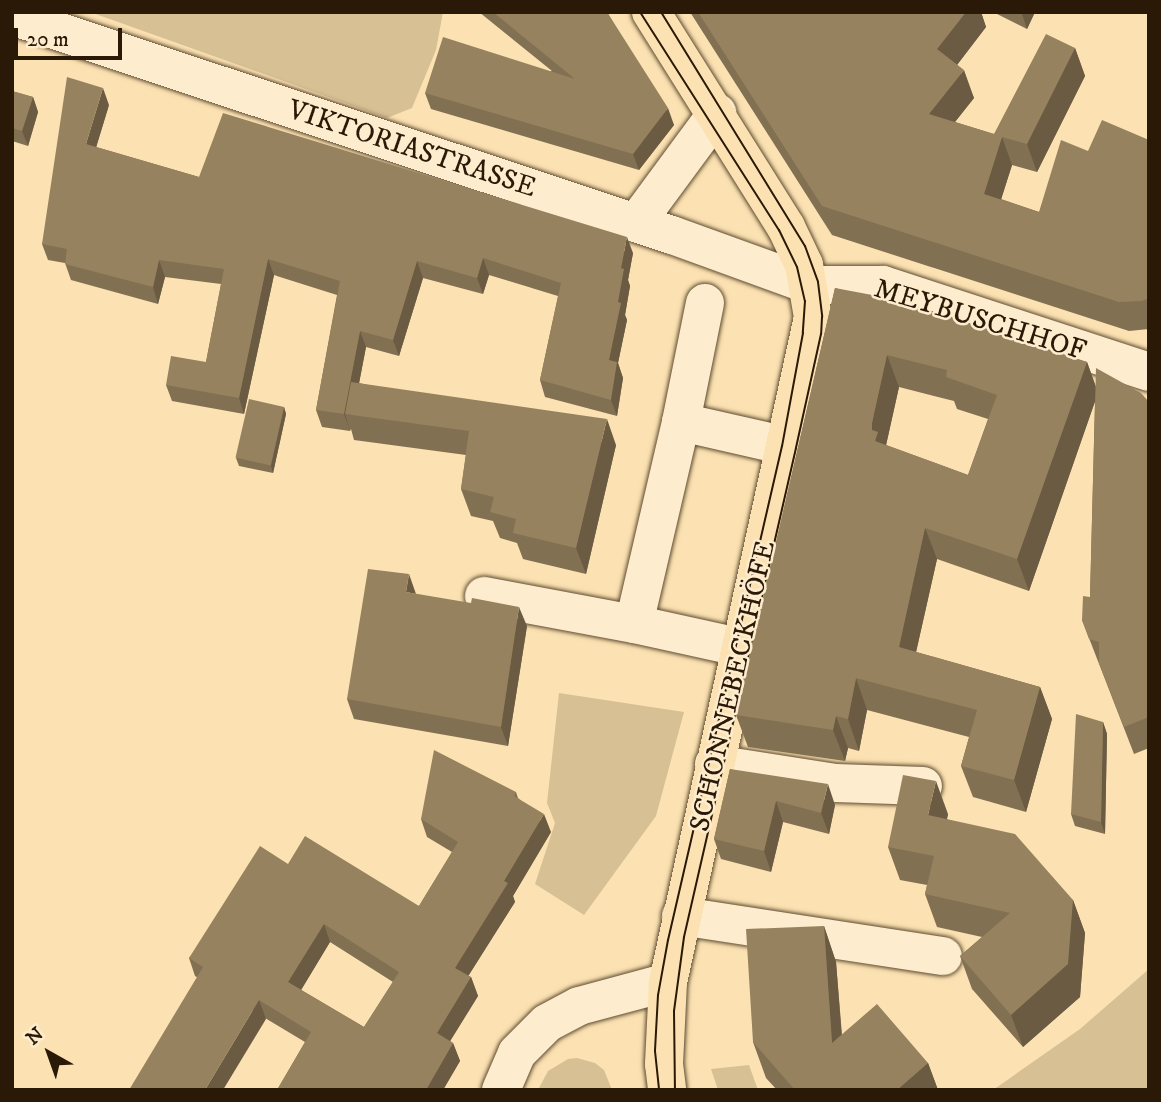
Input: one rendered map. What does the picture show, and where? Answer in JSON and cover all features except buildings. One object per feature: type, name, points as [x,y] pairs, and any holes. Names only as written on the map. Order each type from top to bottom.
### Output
[{"type":"main road","points":[[651,12],[717,113],[786,227],[810,285]]},
{"type":"main road","name":"SCHONNEBECKHÖFE","points":[[667,1090],[664,1065],[667,982],[713,764],[743,648],[811,334],[810,285]]},
{"type":"street","name":"VIKTORIASTRASSE","points":[[12,16],[636,223],[810,285]]},
{"type":"street","points":[[636,223],[717,113]]},
{"type":"street","name":"MEYBUSCHHOF","points":[[810,285],[883,285],[1149,372]]},
{"type":"street","points":[[636,613],[681,422],[705,303]]},
{"type":"street","points":[[681,422],[787,446]]},
{"type":"street","points":[[488,585],[636,613],[743,648]]},
{"type":"street","points":[[713,764],[836,783],[923,786]]},
{"type":"street","points":[[681,916],[943,956]]},
{"type":"street","points":[[501,1090],[517,1053],[547,1023],[579,1006],[667,982]]},
{"type":"shaded area","points":[[90,12],[443,12],[436,50],[412,108],[387,118]]},
{"type":"shaded area","points":[[559,693],[684,712],[656,816],[584,915],[535,884],[555,823],[547,803]]},
{"type":"shaded area","points":[[1149,969],[1149,1090],[993,1090],[1080,1029]]},
{"type":"shaded area","points":[[577,1058],[595,1063],[604,1070],[612,1090],[538,1090],[548,1071],[568,1059]]},
{"type":"shaded area","points":[[749,1065],[758,1090],[718,1090],[711,1069]]},
{"type":"tram line","points":[[640,12],[779,230],[797,267],[805,301],[803,333],[782,446],[668,940],[658,995],[655,1051],[659,1090]]},
{"type":"tram line","points":[[661,12],[805,246],[818,282],[822,317],[821,334],[796,448],[684,937],[674,1011],[675,1090]]}]
